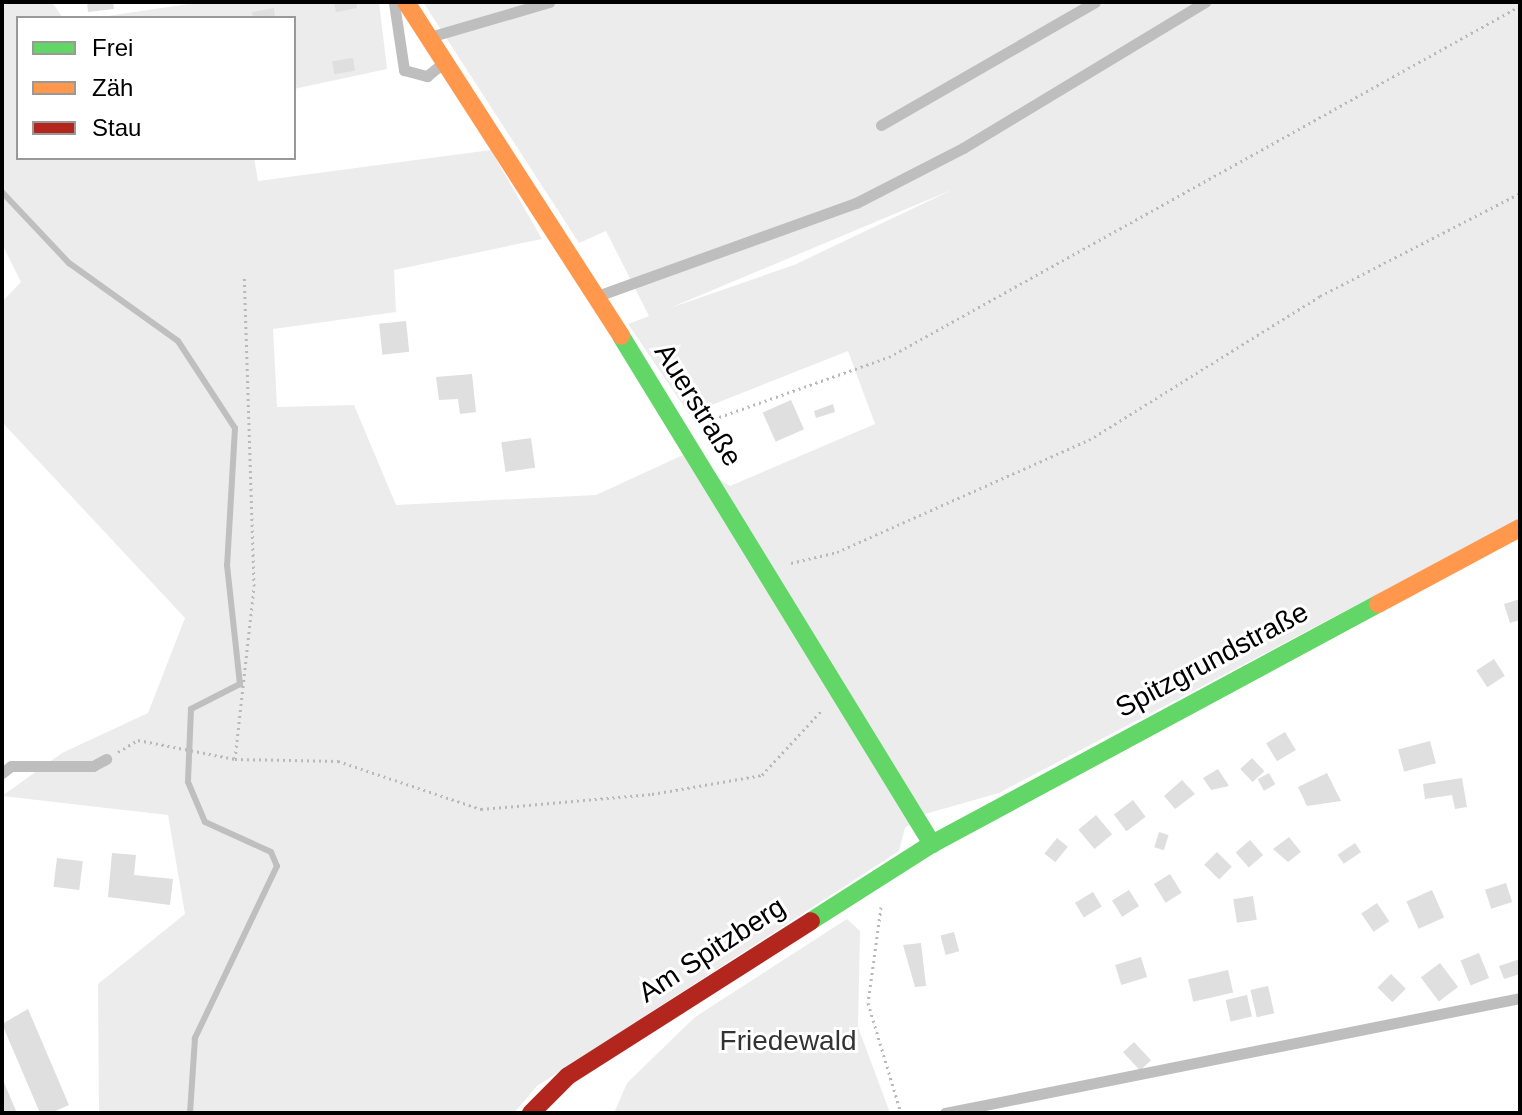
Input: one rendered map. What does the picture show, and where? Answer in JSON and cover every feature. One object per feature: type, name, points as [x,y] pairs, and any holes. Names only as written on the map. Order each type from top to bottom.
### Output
[{"type":"street","name":"Auerstraße","points":[[406,2],[768,568],[932,844]]},
{"type":"street","name":"Spitzgrundstraße","points":[[932,844],[1520,528]]},
{"type":"street","name":"Am Spitzberg","points":[[531,1113],[568,1076],[932,844]]},
{"type":"lane","points":[[394,2],[404,70],[427,76],[444,62]]},
{"type":"lane","points":[[428,37],[549,2]]},
{"type":"lane","points":[[881,125],[1095,2]]},
{"type":"lane","points":[[595,296],[856,203],[963,148],[1205,2]]},
{"type":"lane","points":[[2,773],[11,766],[93,766],[106,759]]},
{"type":"lane","points":[[945,1113],[1520,998]]},
{"type":"path","points":[[682,431],[889,357],[1520,6]]},
{"type":"path","points":[[768,568],[837,552],[1089,440],[1320,296],[1520,193]]},
{"type":"path","points":[[235,759],[254,586],[244,275]]},
{"type":"path","points":[[106,759],[138,740],[235,759],[338,761],[481,809],[652,794],[762,775],[840,689]]},
{"type":"path","points":[[873,882],[881,907],[868,1003],[901,1113]]},
{"type":"green space","points":[[2,2],[52,2],[62,16],[16,16],[16,160],[254,160],[258,181],[491,150],[542,239],[394,270],[396,312],[273,329],[277,407],[354,405],[396,505],[596,495],[683,455],[730,486],[875,424],[848,351],[689,414],[628,324],[649,316],[606,231],[579,243],[423,2],[1520,2],[1520,519],[999,793],[925,814],[905,828],[899,851],[537,1086],[514,1113],[99,1113],[98,984],[185,914],[168,815],[2,796],[62,753],[148,713],[185,618],[2,422],[2,302],[21,282],[2,244]],"holes":[[[954,189],[794,265],[670,308]]]},
{"type":"green space","points":[[202,2],[379,2],[387,69],[296,89],[296,16],[108,16]]},
{"type":"green space","name":"Friedewald","points":[[847,919],[860,931],[858,1027],[890,1113],[614,1113],[627,1083],[695,1017]]},
{"type":"building","points":[[87,2],[113,2],[114,9],[88,12]]},
{"type":"building","points":[[334,2],[356,2],[357,8],[336,12]]},
{"type":"building","points":[[274,8],[275,16],[253,16],[252,12]]},
{"type":"building","points":[[353,58],[355,71],[334,74],[332,61]]},
{"type":"building","points":[[406,321],[409,352],[382,355],[379,324]]},
{"type":"building","points":[[472,374],[476,412],[460,414],[458,399],[439,400],[436,377]]},
{"type":"building","points":[[791,400],[804,429],[776,442],[763,413]]},
{"type":"building","points":[[833,404],[835,412],[816,418],[814,411]]},
{"type":"building","points":[[531,438],[535,468],[505,472],[501,442]]},
{"type":"building","points":[[1520,599],[1520,620],[1510,623],[1504,604]]},
{"type":"building","points":[[1494,659],[1505,676],[1487,687],[1476,670]]},
{"type":"building","points":[[1285,732],[1296,750],[1277,761],[1266,743]]},
{"type":"building","points":[[1430,741],[1436,763],[1404,772],[1398,750]]},
{"type":"building","points":[[1252,758],[1264,771],[1253,782],[1240,769]]},
{"type":"building","points":[[1218,769],[1229,786],[1211,790],[1203,778]]},
{"type":"building","points":[[1269,773],[1275,784],[1264,791],[1258,779]]},
{"type":"building","points":[[1327,773],[1341,801],[1307,806],[1298,787]]},
{"type":"building","points":[[1462,778],[1467,807],[1455,809],[1452,795],[1425,799],[1423,784]]},
{"type":"building","points":[[1182,780],[1195,794],[1175,809],[1164,796]]},
{"type":"building","points":[[1133,800],[1146,817],[1126,831],[1114,814]]},
{"type":"building","points":[[1096,815],[1112,834],[1094,849],[1078,830]]},
{"type":"building","points":[[1159,832],[1169,835],[1164,850],[1154,847]]},
{"type":"building","points":[[1289,837],[1301,852],[1288,862],[1273,849]]},
{"type":"building","points":[[1057,838],[1068,847],[1055,862],[1044,854]]},
{"type":"building","points":[[1250,840],[1263,855],[1249,868],[1236,852]]},
{"type":"building","points":[[1355,843],[1361,852],[1344,864],[1338,855]]},
{"type":"building","points":[[1217,852],[1232,867],[1219,880],[1204,865]]},
{"type":"building","points":[[112,853],[136,855],[134,875],[173,879],[170,905],[108,897]]},
{"type":"building","points":[[57,858],[83,861],[79,890],[53,887]]},
{"type":"building","points":[[1170,874],[1182,893],[1166,903],[1154,884]]},
{"type":"building","points":[[1506,883],[1512,902],[1491,909],[1485,890]]},
{"type":"building","points":[[1129,890],[1139,906],[1122,917],[1112,901]]},
{"type":"building","points":[[1432,890],[1444,917],[1419,929],[1406,901]]},
{"type":"building","points":[[1093,892],[1102,907],[1084,917],[1075,903]]},
{"type":"building","points":[[1253,896],[1257,920],[1237,923],[1233,899]]},
{"type":"building","points":[[1377,903],[1389,921],[1374,932],[1361,914]]},
{"type":"building","points":[[954,932],[959,951],[946,955],[940,936]]},
{"type":"building","points":[[921,943],[926,986],[915,987],[903,945]]},
{"type":"building","points":[[1479,953],[1489,978],[1471,986],[1460,960]]},
{"type":"building","points":[[1141,957],[1147,977],[1121,985],[1115,965]]},
{"type":"building","points":[[1520,959],[1520,974],[1504,979],[1499,966]]},
{"type":"building","points":[[1440,963],[1458,987],[1439,1001],[1421,977]]},
{"type":"building","points":[[1228,970],[1233,992],[1193,1002],[1188,979]]},
{"type":"building","points":[[1391,974],[1406,989],[1392,1002],[1378,987]]},
{"type":"building","points":[[1268,986],[1274,1013],[1257,1017],[1250,990]]},
{"type":"building","points":[[1247,995],[1252,1016],[1231,1021],[1226,1000]]},
{"type":"building","points":[[28,1009],[69,1105],[51,1113],[40,1113],[2,1024]]},
{"type":"building","points":[[1134,1042],[1151,1060],[1140,1071],[1123,1052]]},
{"type":"building","points":[[2,1078],[17,1113],[2,1113]]},
{"type":"waterway","points":[[2,192],[69,263],[178,341],[235,428],[227,565],[240,684],[191,709],[188,782],[205,822],[271,852],[277,866],[195,1038],[190,1113]]},
{"type":"traffic: fast","points":[[621,336],[932,844]]},
{"type":"traffic: fast","points":[[811,921],[932,844],[1378,604]]},
{"type":"traffic: slow","points":[[406,2],[621,336]]},
{"type":"traffic: slow","points":[[1378,604],[1520,528]]},
{"type":"traffic: jam","points":[[531,1113],[568,1076],[811,921]]}]
